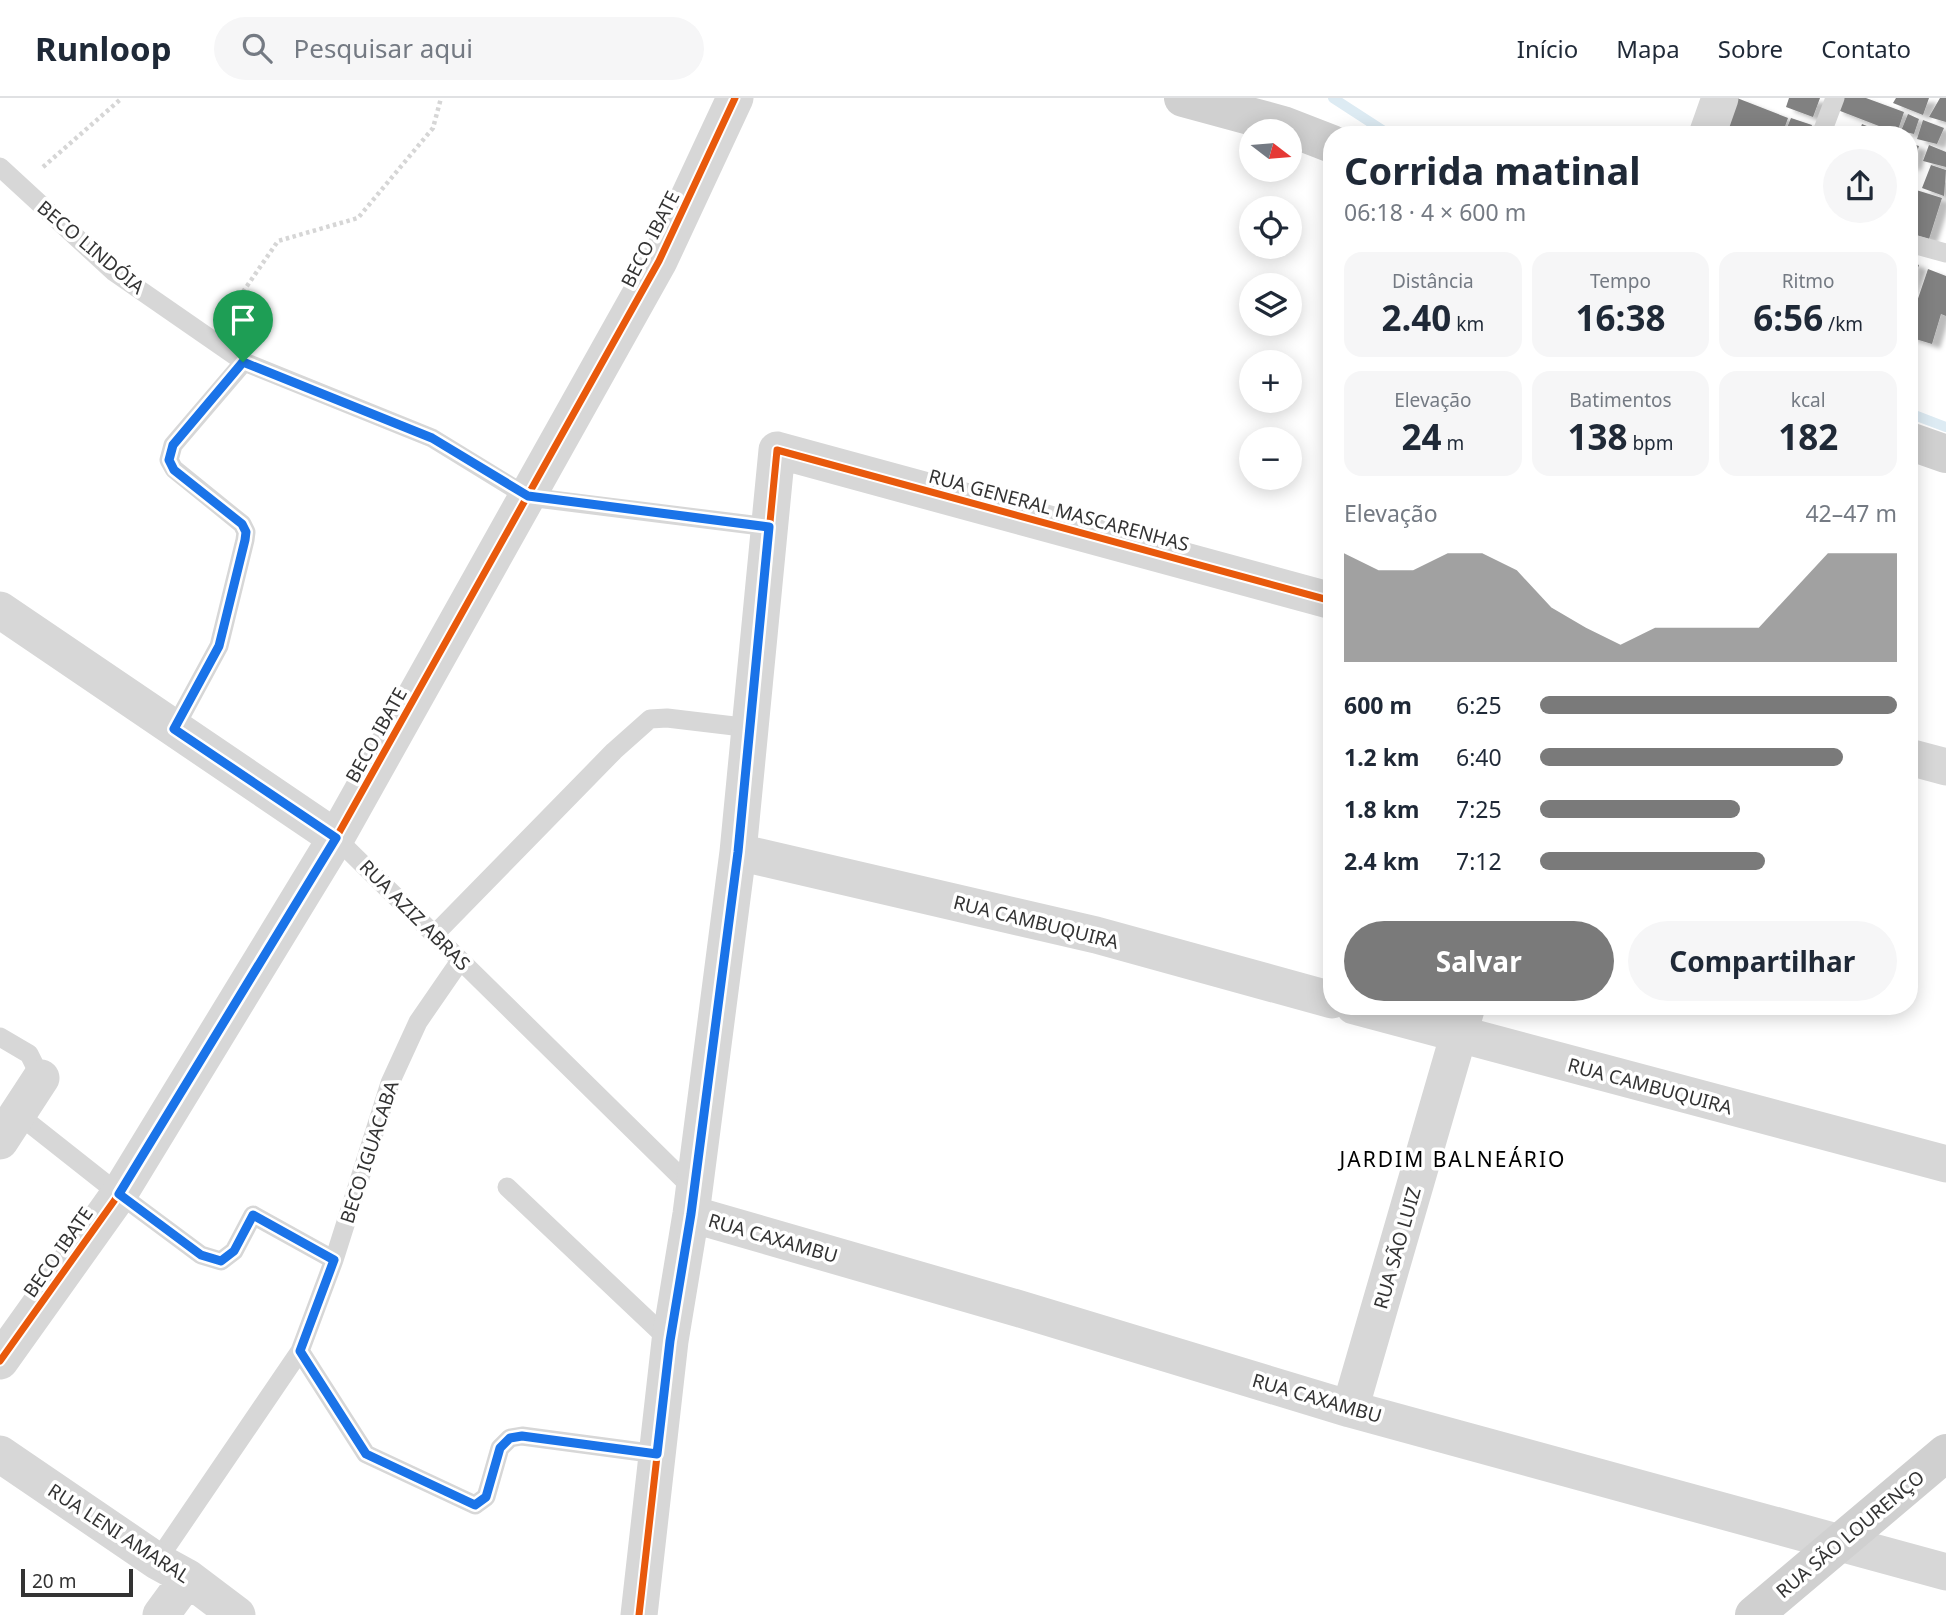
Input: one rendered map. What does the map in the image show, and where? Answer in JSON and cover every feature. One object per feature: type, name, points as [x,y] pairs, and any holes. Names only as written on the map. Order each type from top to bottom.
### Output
[{"type":"main road","points":[[1183,98],[1283,125],[1323,141]]},
{"type":"main road","points":[[1918,444],[1946,454]]},
{"type":"main road","name":"RUA SÃO LOURENÇO","points":[[1754,1615],[1946,1453]]},
{"type":"street","name":"BECO IBATE","points":[[0,1361],[119,1194],[336,838],[659,261],[735,98]]},
{"type":"street","points":[[1710,126],[1720,98]]},
{"type":"street","name":"RUA GENERAL MASCARENHAS","points":[[769,527],[777,450],[1323,599]]},
{"type":"street","points":[[643,1614],[670,1341],[692,1202],[738,852],[769,527]]},
{"type":"street","name":"RUA AZIZ ABRAS","points":[[0,610],[336,838]]},
{"type":"street","points":[[1918,759],[1946,767]]},
{"type":"street","name":"RUA CAMBUQUIRA","points":[[738,852],[1096,935],[1323,998]]},
{"type":"street","name":"RUA CAMBUQUIRA","points":[[1419,1015],[1463,1021],[1946,1164]]},
{"type":"street","name":"RUA SÃO LUIZ","points":[[1350,1409],[1463,1021]]},
{"type":"street","points":[[9,1128],[41,1078]]},
{"type":"street","name":"RUA CAXAMBU","points":[[692,1202],[1020,1309],[1350,1409],[1946,1572]]},
{"type":"street","name":"RUA LENI AMARAL","points":[[0,1454],[237,1615]]},
{"type":"street","points":[[161,1615],[172,1569]]},
{"type":"lane","points":[[1825,126],[1835,98]]},
{"type":"lane","name":"BECO LINDÓIA","points":[[0,167],[114,272],[243,362],[432,438],[528,496],[769,527]]},
{"type":"lane","points":[[1918,245],[1946,253]]},
{"type":"lane","points":[[174,729],[219,646],[246,532],[242,524],[174,470],[169,460],[173,445],[243,362]]},
{"type":"lane","points":[[435,934],[614,751],[650,719],[667,718],[751,728]]},
{"type":"lane","name":"RUA AZIZ ABRAS","points":[[336,838],[435,934],[692,1202]]},
{"type":"lane","name":"BECO IGUACABA","points":[[172,1569],[300,1351],[334,1260],[390,1083],[418,1021],[460,961]]},
{"type":"lane","points":[[0,1037],[29,1054],[41,1078]]},
{"type":"lane","points":[[9,1128],[119,1194],[201,1255],[221,1261],[234,1251],[253,1215],[334,1260]]},
{"type":"lane","points":[[507,1187],[670,1341]]},
{"type":"lane","points":[[300,1351],[366,1454],[475,1505],[486,1497],[500,1448],[510,1438],[522,1436],[657,1454]]},
{"type":"path","points":[[21,186],[122,98]]},
{"type":"path","points":[[211,339],[278,241],[358,218],[433,128],[441,98]]},
{"type":"building","points":[[1737,98],[1788,118],[1785,126],[1724,126]]},
{"type":"building","points":[[1789,98],[1820,98],[1813,117],[1786,107]]},
{"type":"building","points":[[1840,98],[1866,98],[1904,112],[1899,126],[1879,126],[1835,109]]},
{"type":"building","points":[[1896,98],[1929,98],[1923,115],[1893,103]]},
{"type":"building","points":[[1940,98],[1946,98],[1946,122],[1929,117]]},
{"type":"building","points":[[1908,114],[1919,119],[1917,126],[1903,126]]},
{"type":"building","points":[[1791,118],[1812,125],[1812,126],[1788,126]]},
{"type":"building","points":[[1923,120],[1944,128],[1937,144],[1918,139]]},
{"type":"building","points":[[1929,145],[1946,152],[1946,167],[1923,161]]},
{"type":"building","points":[[1931,165],[1946,170],[1944,196],[1922,188]]},
{"type":"building","points":[[1918,191],[1942,198],[1929,239],[1918,236]]},
{"type":"building","points":[[1928,269],[1946,276],[1946,316],[1941,314],[1932,344],[1918,340],[1918,298]]},
{"type":"waterway","points":[[1333,98],[1376,126]]},
{"type":"waterway","points":[[1918,416],[1946,427]]},
{"type":"cycle path","points":[[0,1361],[119,1194],[336,838],[659,261],[735,98]]},
{"type":"cycle path","points":[[639,1615],[670,1341],[691,1214],[738,852],[777,450],[1323,599]]},
{"type":"district","name":"JARDIM BALNEÁRIO","points":[[1453,1159]]},
{"type":"route","points":[[243,362],[432,438],[528,496],[769,527],[738,852],[691,1214],[670,1341],[657,1454],[522,1436],[510,1438],[500,1448],[486,1497],[475,1505],[366,1454],[300,1351],[334,1260],[253,1215],[234,1251],[221,1261],[201,1255],[119,1194],[336,838],[174,729],[219,646],[246,532],[242,524],[174,470],[169,460],[173,445],[243,362]]}]
